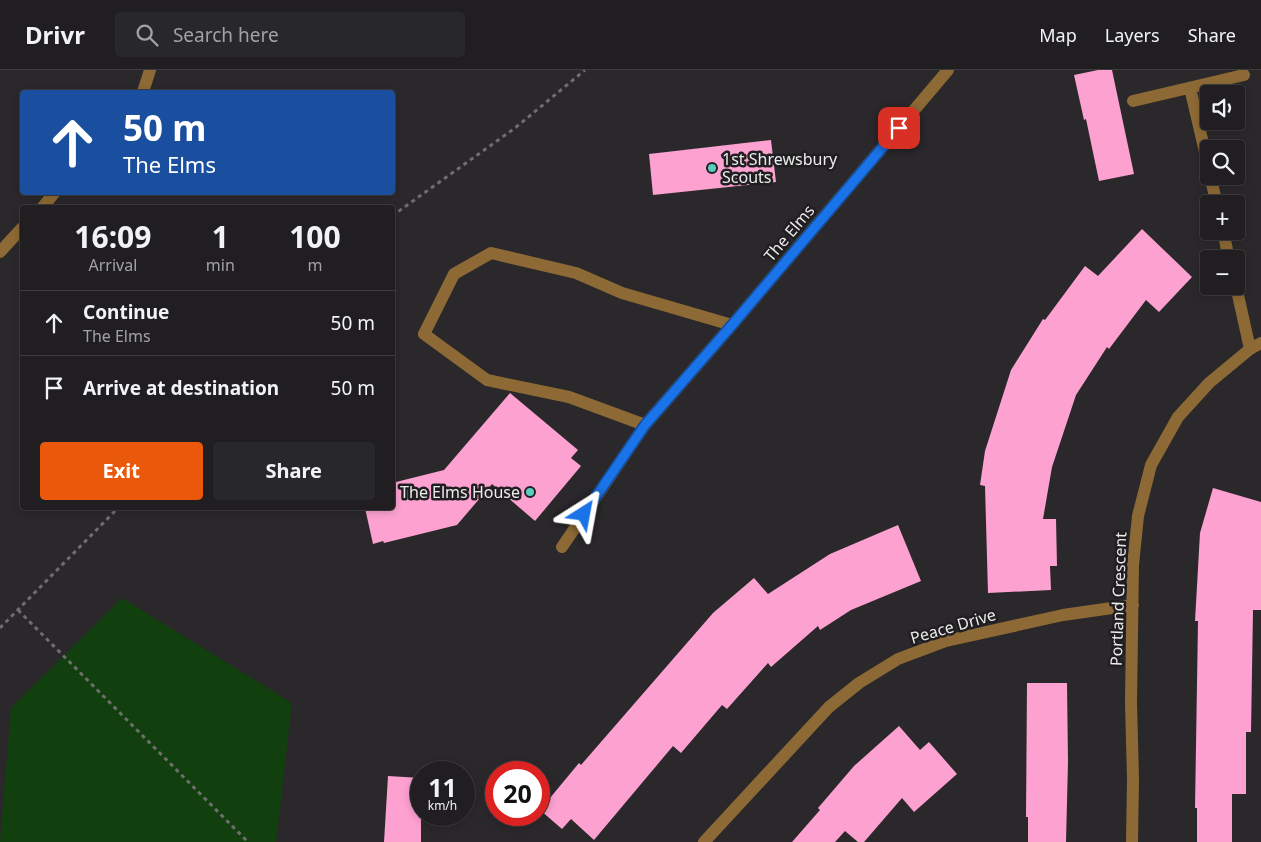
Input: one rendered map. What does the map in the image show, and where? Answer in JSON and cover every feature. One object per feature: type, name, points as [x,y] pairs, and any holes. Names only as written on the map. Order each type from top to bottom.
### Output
[{"type":"street","points":[[144,90],[150,70]]},
{"type":"street","name":"The Elms","points":[[562,547],[645,425],[948,70]]},
{"type":"street","points":[[1133,101],[1244,76]]},
{"type":"street","points":[[1190,88],[1202,140]]},
{"type":"street","points":[[45,205],[53,195]]},
{"type":"street","points":[[0,252],[20,230]]},
{"type":"street","points":[[645,425],[569,397],[487,380],[424,334],[454,274],[491,254],[576,272],[622,293],[732,325]]},
{"type":"street","points":[[1239,295],[1256,346]]},
{"type":"street","name":"Portland Crescent","points":[[1132,842],[1131,703],[1133,565],[1138,516],[1151,465],[1178,417],[1209,383],[1256,346]]},
{"type":"street","name":"Peace Drive","points":[[704,842],[829,707],[859,683],[898,659],[946,641],[1063,615],[1133,605]]},
{"type":"path","points":[[395,214],[515,128],[585,70]]},
{"type":"path","points":[[0,628],[116,510]]},
{"type":"path","points":[[18,610],[248,842]]},
{"type":"green space","points":[[122,598],[292,703],[276,842],[0,842],[11,708]]},
{"type":"building","points":[[1098,70],[1112,70],[1134,174],[1099,181],[1086,119],[1084,120],[1074,75]]},
{"type":"building","name":"1st Shrewsbury Scouts","points":[[771,140],[776,182],[653,195],[649,154]]},
{"type":"building","points":[[1142,229],[1192,277],[1159,312],[1146,300],[1109,349],[1107,347],[1076,395],[1052,467],[1043,519],[1056,519],[1057,566],[1050,566],[1051,590],[988,593],[985,486],[980,485],[985,451],[1011,370],[1043,319],[1045,320],[1085,266],[1098,276]]},
{"type":"building","name":"The Elms House","points":[[510,393],[578,450],[571,458],[581,466],[535,521],[492,484],[457,525],[373,544],[365,510],[395,510],[395,482],[444,470]]},
{"type":"building","points":[[1213,488],[1261,502],[1261,610],[1253,610],[1251,732],[1246,732],[1246,794],[1232,794],[1232,842],[1197,842],[1197,808],[1195,808],[1198,621],[1195,621],[1200,533]]},
{"type":"building","points":[[898,525],[921,581],[851,610],[820,630],[818,626],[771,667],[768,663],[727,709],[722,705],[681,753],[673,746],[594,840],[571,819],[562,829],[550,819],[550,798],[713,613],[754,578],[768,594],[830,554]]},
{"type":"building","points":[[1027,683],[1067,683],[1066,842],[1028,842],[1028,817],[1026,817]]},
{"type":"building","points":[[899,726],[920,750],[929,742],[957,774],[914,812],[902,798],[864,842],[858,842],[845,831],[835,842],[792,842],[854,766]]},
{"type":"building","points":[[388,776],[410,777],[410,826],[421,826],[421,842],[384,842]]},
{"type":"place","name":"1st Shrewsbury Scouts","points":[[712,168]]},
{"type":"place","name":"The Elms House","points":[[530,492]]},
{"type":"route","points":[[584,514],[645,425],[899,128]]}]
